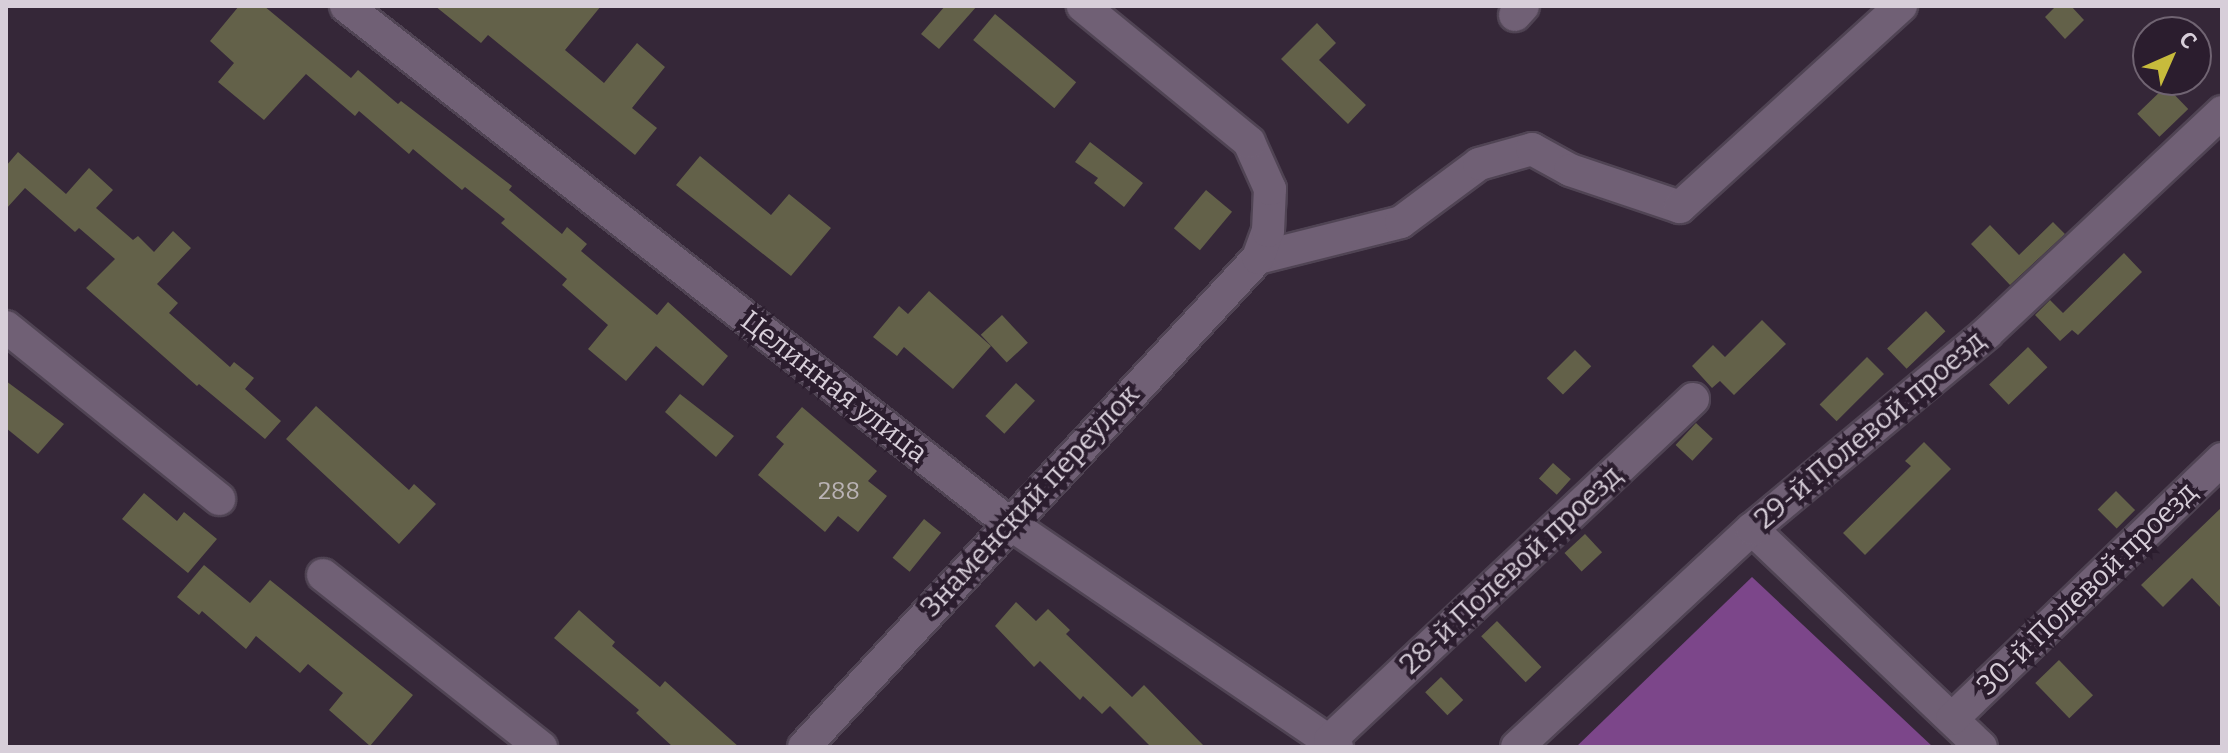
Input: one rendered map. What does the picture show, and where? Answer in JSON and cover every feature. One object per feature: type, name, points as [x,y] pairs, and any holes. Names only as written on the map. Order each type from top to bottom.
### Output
[{"type":"street","name":"Целинная улица","points":[[346,6],[1009,523],[1334,744]]},
{"type":"street","points":[[1083,6],[1249,142],[1270,189],[1268,231],[1258,258]]},
{"type":"street","points":[[1258,258],[1401,222],[1479,164],[1532,149],[1570,170],[1680,207],[1901,6]]},
{"type":"street","name":"29-й Полевой проезд","points":[[1517,747],[1752,529],[1987,333],[2222,112]]},
{"type":"street","name":"Знаменский переулок","points":[[804,747],[1258,258]]},
{"type":"street","points":[[6,327],[219,499]]},
{"type":"street","name":"28-й Полевой проезд","points":[[1334,744],[1693,399]]},
{"type":"street","name":"30-й Полевой проезд","points":[[1952,719],[2222,459]]},
{"type":"street","points":[[1752,529],[1981,747]]},
{"type":"street","points":[[323,575],[541,747]]},
{"type":"shaded area","points":[[1752,577],[1933,747],[1576,747]]},
{"type":"building","points":[[239,6],[264,6],[351,78],[358,70],[398,104],[401,101],[512,186],[509,190],[562,234],[567,227],[587,244],[581,251],[657,315],[668,302],[728,356],[703,386],[656,346],[626,381],[588,349],[608,325],[562,285],[567,279],[501,223],[505,219],[465,187],[462,190],[413,149],[409,154],[359,111],[355,116],[306,74],[264,120],[218,82],[234,63],[210,41]]},
{"type":"building","points":[[435,6],[601,6],[565,50],[604,83],[637,43],[665,67],[632,108],[657,128],[635,155],[488,35],[481,43]]},
{"type":"building","points":[[945,6],[977,6],[939,49],[921,34]]},
{"type":"building","points":[[2056,6],[2071,6],[2084,20],[2065,39],[2045,17]]},
{"type":"building","points":[[995,14],[1076,82],[1054,108],[973,40]]},
{"type":"building","points":[[1317,23],[1336,43],[1319,60],[1366,105],[1348,124],[1281,59]]},
{"type":"building","points":[[2156,96],[2176,96],[2188,109],[2159,137],[2137,114]]},
{"type":"building","points":[[1090,142],[1143,183],[1124,207],[1094,183],[1098,178],[1075,162]]},
{"type":"building","points":[[18,152],[66,194],[89,168],[113,190],[96,208],[133,240],[138,236],[154,252],[173,231],[191,248],[157,284],[178,303],[169,313],[230,367],[234,362],[254,378],[245,389],[281,421],[265,439],[199,384],[197,386],[86,288],[115,259],[79,228],[75,232],[25,188],[6,209],[6,166]]},
{"type":"building","points":[[700,156],[771,215],[789,194],[831,228],[791,276],[676,185]]},
{"type":"building","points":[[1206,190],[1232,212],[1200,250],[1174,228]]},
{"type":"building","points":[[2053,222],[2065,234],[2010,285],[1971,244],[1990,225],[2019,255]]},
{"type":"building","points":[[2124,253],[2142,272],[2078,335],[2072,330],[2060,341],[2035,315],[2050,300],[2063,313]]},
{"type":"building","points":[[929,291],[991,346],[953,389],[904,347],[897,356],[873,337],[899,306],[908,314]]},
{"type":"building","points":[[1926,311],[1945,331],[1907,369],[1887,349]]},
{"type":"building","points":[[1002,315],[1028,343],[1007,363],[981,335]]},
{"type":"building","points":[[1762,320],[1786,344],[1734,395],[1720,381],[1712,388],[1692,366],[1713,345],[1725,357]]},
{"type":"building","points":[[2028,347],[2047,367],[2009,405],[1989,385]]},
{"type":"building","points":[[1575,350],[1591,366],[1563,395],[1547,378]]},
{"type":"building","points":[[1867,357],[1884,374],[1837,421],[1820,404]]},
{"type":"building","points":[[6,381],[64,424],[38,454],[6,428]]},
{"type":"building","points":[[1016,383],[1035,401],[1004,434],[985,416]]},
{"type":"building","points":[[680,394],[734,436],[716,457],[665,412]]},
{"type":"building","points":[[316,406],[409,490],[414,484],[436,504],[399,544],[286,439]]},
{"type":"building","points":[[802,407],[877,471],[868,481],[887,496],[858,532],[838,516],[825,532],[758,475],[784,444],[776,437]]},
{"type":"building","points":[[1696,423],[1713,439],[1692,461],[1676,445]]},
{"type":"building","points":[[1924,442],[1951,469],[1865,555],[1843,533],[1911,466],[1905,461]]},
{"type":"building","points":[[1553,463],[1571,479],[1557,495],[1539,479]]},
{"type":"building","points":[[2116,491],[2135,510],[2117,528],[2098,509]]},
{"type":"building","points":[[144,493],[177,521],[184,512],[217,539],[188,573],[122,519]]},
{"type":"building","points":[[2222,507],[2222,609],[2192,578],[2163,607],[2141,585]]},
{"type":"building","points":[[924,519],[941,533],[910,572],[893,558]]},
{"type":"building","points":[[1585,534],[1602,552],[1582,571],[1565,553]]},
{"type":"building","points":[[204,565],[250,603],[270,580],[413,695],[370,746],[329,710],[343,693],[308,664],[300,673],[256,636],[246,649],[202,611],[199,615],[177,597]]},
{"type":"building","points":[[1016,602],[1036,621],[1048,609],[1070,630],[1066,634],[1132,697],[1144,685],[1205,747],[1151,747],[1110,706],[1102,714],[1083,696],[1080,700],[1040,661],[1034,667],[995,626]]},
{"type":"building","points":[[579,610],[615,642],[612,646],[660,687],[665,681],[739,747],[673,747],[636,713],[639,710],[554,638]]},
{"type":"building","points":[[1497,621],[1541,667],[1526,682],[1481,636]]},
{"type":"building","points":[[2059,660],[2093,695],[2069,718],[2035,683]]},
{"type":"building","points":[[1441,677],[1463,700],[1447,715],[1425,692]]}]
